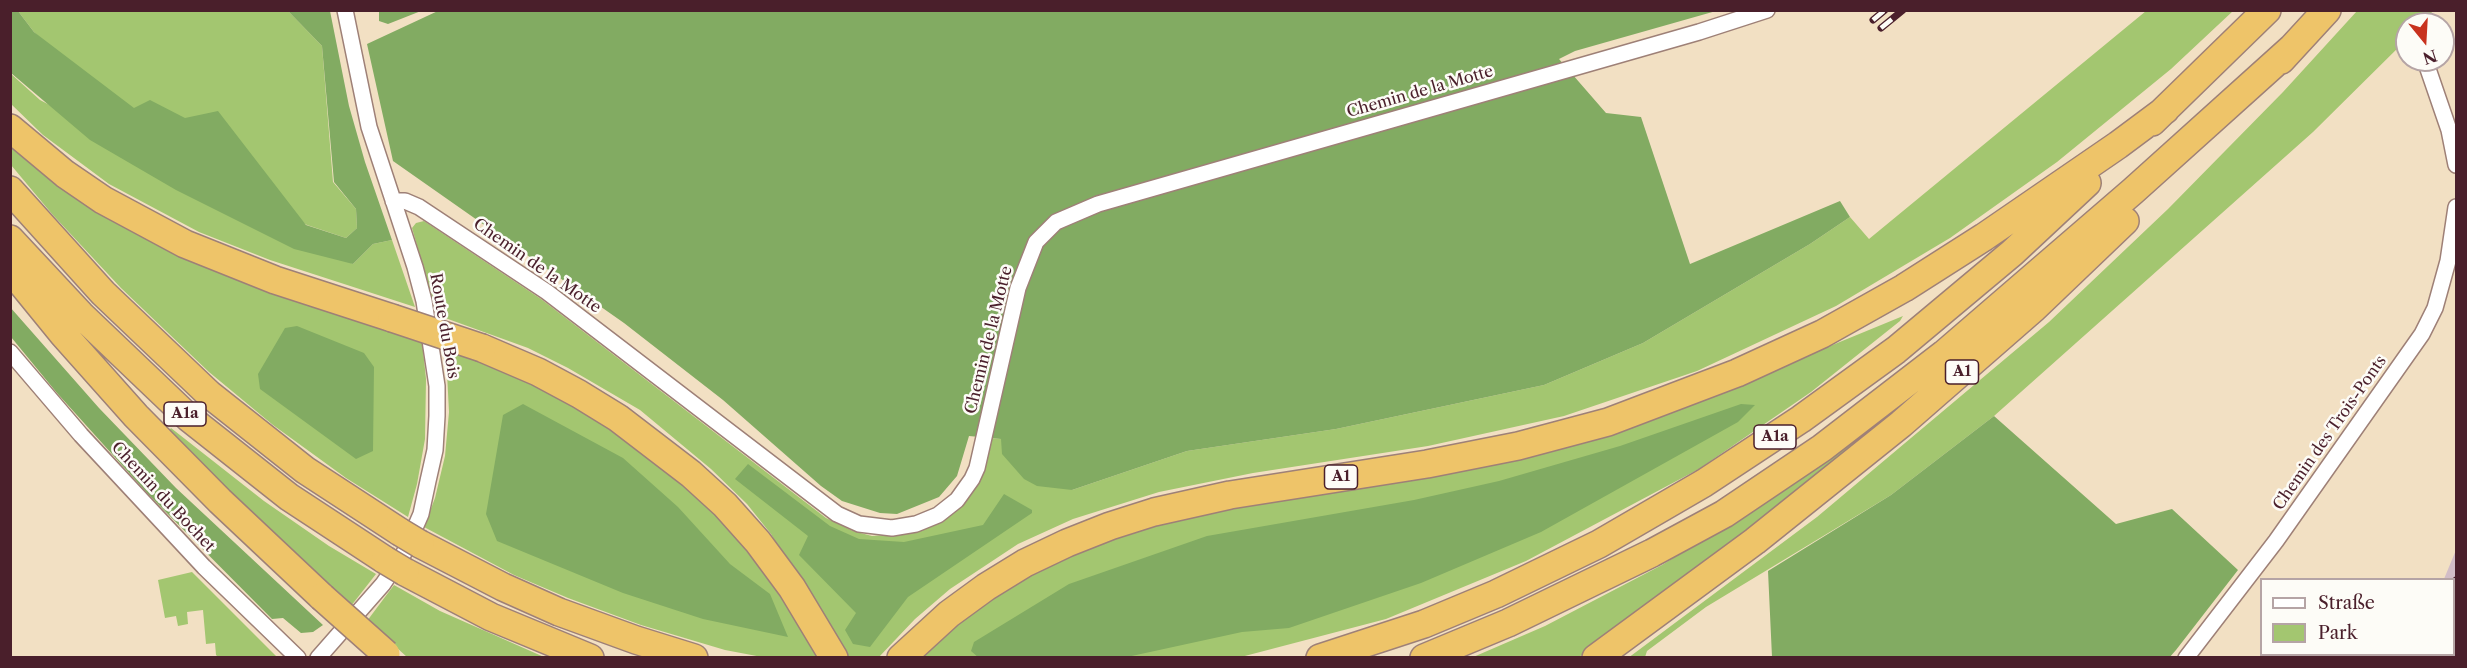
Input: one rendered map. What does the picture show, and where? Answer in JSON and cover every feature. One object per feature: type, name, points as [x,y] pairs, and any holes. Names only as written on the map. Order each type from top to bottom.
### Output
[{"type":"highway","name":"A1","points":[[902,657],[949,614],[986,587],[1025,563],[1110,526],[1230,495],[1427,464],[1518,446],[1608,422],[1737,373],[1822,334],[1904,288],[1994,231],[2164,110],[2267,10]]},
{"type":"highway","name":"A1","points":[[1596,657],[1773,527],[1986,351],[2139,207],[2327,10]]},
{"type":"highway","name":"A1a","points":[[1424,657],[1517,619],[1661,549],[1724,514],[1822,448],[1944,354],[2133,191],[2293,47]]},
{"type":"highway","name":"A1a","points":[[1320,657],[1424,624],[1531,578],[1632,525],[1737,462],[1863,374],[1967,292],[2012,253],[2164,110]]},
{"type":"highway","points":[[10,128],[65,174],[103,200],[174,239],[275,280],[482,348],[538,372],[579,394],[656,444],[724,505],[758,542],[792,588],[834,657]]},
{"type":"highway","name":"A1a","points":[[10,190],[103,294],[209,394],[305,470],[410,538],[502,587],[559,612],[636,640],[694,657]]},
{"type":"highway","name":"A1a","points":[[10,239],[81,315],[189,418],[289,496],[395,566],[491,617],[590,657]]},
{"type":"highway","name":"A1a","points":[[10,269],[63,334],[136,416],[220,501],[388,656]]},
{"type":"street","name":"Route du Bois","points":[[318,657],[383,584],[404,553],[421,514],[435,450],[437,386],[432,347],[415,267],[369,127],[345,10]]},
{"type":"street","name":"Chemin de la Motte","points":[[393,201],[405,201],[419,207],[547,292],[837,514],[860,524],[892,528],[916,524],[938,515],[957,500],[972,479],[979,460],[1018,288],[1036,242],[1056,222],[1098,204],[1699,32],[1767,10]]},
{"type":"street","points":[[2429,72],[2449,129],[2457,165]]},
{"type":"street","name":"Chemin des Trois-Ponts","points":[[2186,657],[2276,542],[2422,334],[2435,308],[2448,261],[2457,207]]},
{"type":"street","name":"Chemin du Bochet","points":[[10,352],[87,442],[204,567],[298,657]]},
{"type":"shaded area","points":[[2456,550],[2456,657],[2396,657],[2455,656],[2455,578],[2444,578]]},
{"type":"green space","points":[[379,10],[421,11],[388,24],[379,21]]},
{"type":"green space","points":[[440,10],[1716,11],[1575,51],[1559,59],[1606,113],[1641,117],[1690,264],[1840,201],[1850,217],[1810,244],[1643,343],[1544,385],[1336,429],[1187,451],[1072,490],[1037,486],[1024,479],[1002,454],[1001,439],[969,436],[957,476],[939,497],[897,514],[880,513],[842,501],[821,486],[723,400],[624,323],[393,161],[367,44]]},
{"type":"green space","points":[[10,11],[18,11],[34,32],[134,108],[150,100],[185,118],[218,111],[306,225],[346,238],[357,228],[356,209],[334,182],[322,46],[288,11],[330,11],[349,106],[365,162],[392,240],[373,244],[353,264],[294,249],[176,190],[90,140],[11,73]]},
{"type":"green space","points":[[18,11],[288,11],[322,46],[333,182],[356,209],[357,228],[346,238],[307,225],[137,130],[34,32]]},
{"type":"green space","points":[[2146,11],[2233,11],[2171,69],[2057,162],[1950,238],[1836,306],[1697,371],[1564,416],[1428,446],[1253,473],[1159,492],[1073,519],[1018,544],[950,589],[915,619],[879,657],[842,657],[771,534],[747,504],[711,469],[640,410],[568,368],[528,348],[437,315],[412,228],[416,223],[424,221],[541,299],[826,518],[853,531],[872,536],[909,533],[943,522],[966,500],[989,438],[1001,439],[1072,490],[1187,451],[1336,429],[1544,385],[1643,343],[1810,244],[1850,217],[1869,239]]},
{"type":"green space","points":[[2357,11],[2433,11],[2395,12],[2395,51],[2313,132],[1994,416],[1891,495],[1706,607],[1647,651],[1645,657],[1628,658],[1817,517],[2049,322],[2168,209],[2283,92]]},
{"type":"green space","points":[[10,73],[40,100],[353,264],[373,244],[392,240],[415,307],[270,260],[199,232],[109,184],[43,135],[11,104]]},
{"type":"green space","points":[[10,147],[60,188],[63,186],[422,340],[426,379],[425,439],[408,517],[346,478],[273,425],[209,372],[121,288],[52,214],[11,165]]},
{"type":"green space","points":[[10,307],[99,408],[176,488],[323,625],[313,632],[301,633],[283,618],[272,619],[148,494],[57,393],[11,337]]},
{"type":"green space","points":[[1903,316],[1900,321],[1811,392],[1699,469],[1526,561],[1386,619],[1241,657],[919,658],[984,602],[1036,572],[1102,542],[1174,519],[1757,376]]},
{"type":"green space","points":[[297,326],[364,353],[374,367],[373,451],[356,459],[260,389],[258,374],[285,328]]},
{"type":"green space","points":[[443,347],[541,385],[640,446],[722,520],[782,596],[821,657],[762,657],[725,650],[641,625],[514,575],[424,527],[435,498],[445,456],[449,412]]},
{"type":"green space","points":[[1906,403],[1803,491],[1579,657],[1471,658],[1545,626],[1662,565],[1796,482]]},
{"type":"green space","points":[[523,404],[623,458],[678,507],[730,564],[770,594],[788,637],[703,619],[623,593],[497,541],[486,514],[503,415]]},
{"type":"green space","points":[[1741,404],[1755,405],[1738,422],[1541,532],[1421,583],[1289,628],[1242,632],[1127,657],[979,658],[971,651],[974,642],[1069,584],[1207,536],[1414,500],[1499,481],[1620,446]]},
{"type":"green space","points":[[1994,416],[2116,524],[2172,509],[2238,570],[2169,658],[1772,657],[1768,571],[1891,495]]},
{"type":"green space","points":[[171,428],[264,501],[329,546],[376,574],[351,606],[233,497],[168,432]]},
{"type":"green space","points":[[748,464],[830,526],[859,539],[904,542],[983,525],[1004,494],[1032,510],[1032,513],[908,597],[870,647],[853,644],[845,630],[856,613],[799,555],[808,536],[735,479]]},
{"type":"green space","points":[[192,572],[277,657],[218,657],[215,643],[206,644],[203,610],[187,612],[188,624],[178,626],[176,616],[165,618],[158,580]]},
{"type":"green space","points":[[394,585],[440,611],[544,657],[407,657],[367,621]]},
{"type":"railway","points":[[1873,20],[1885,10]]},
{"type":"railway","points":[[1881,28],[1903,10]]}]
